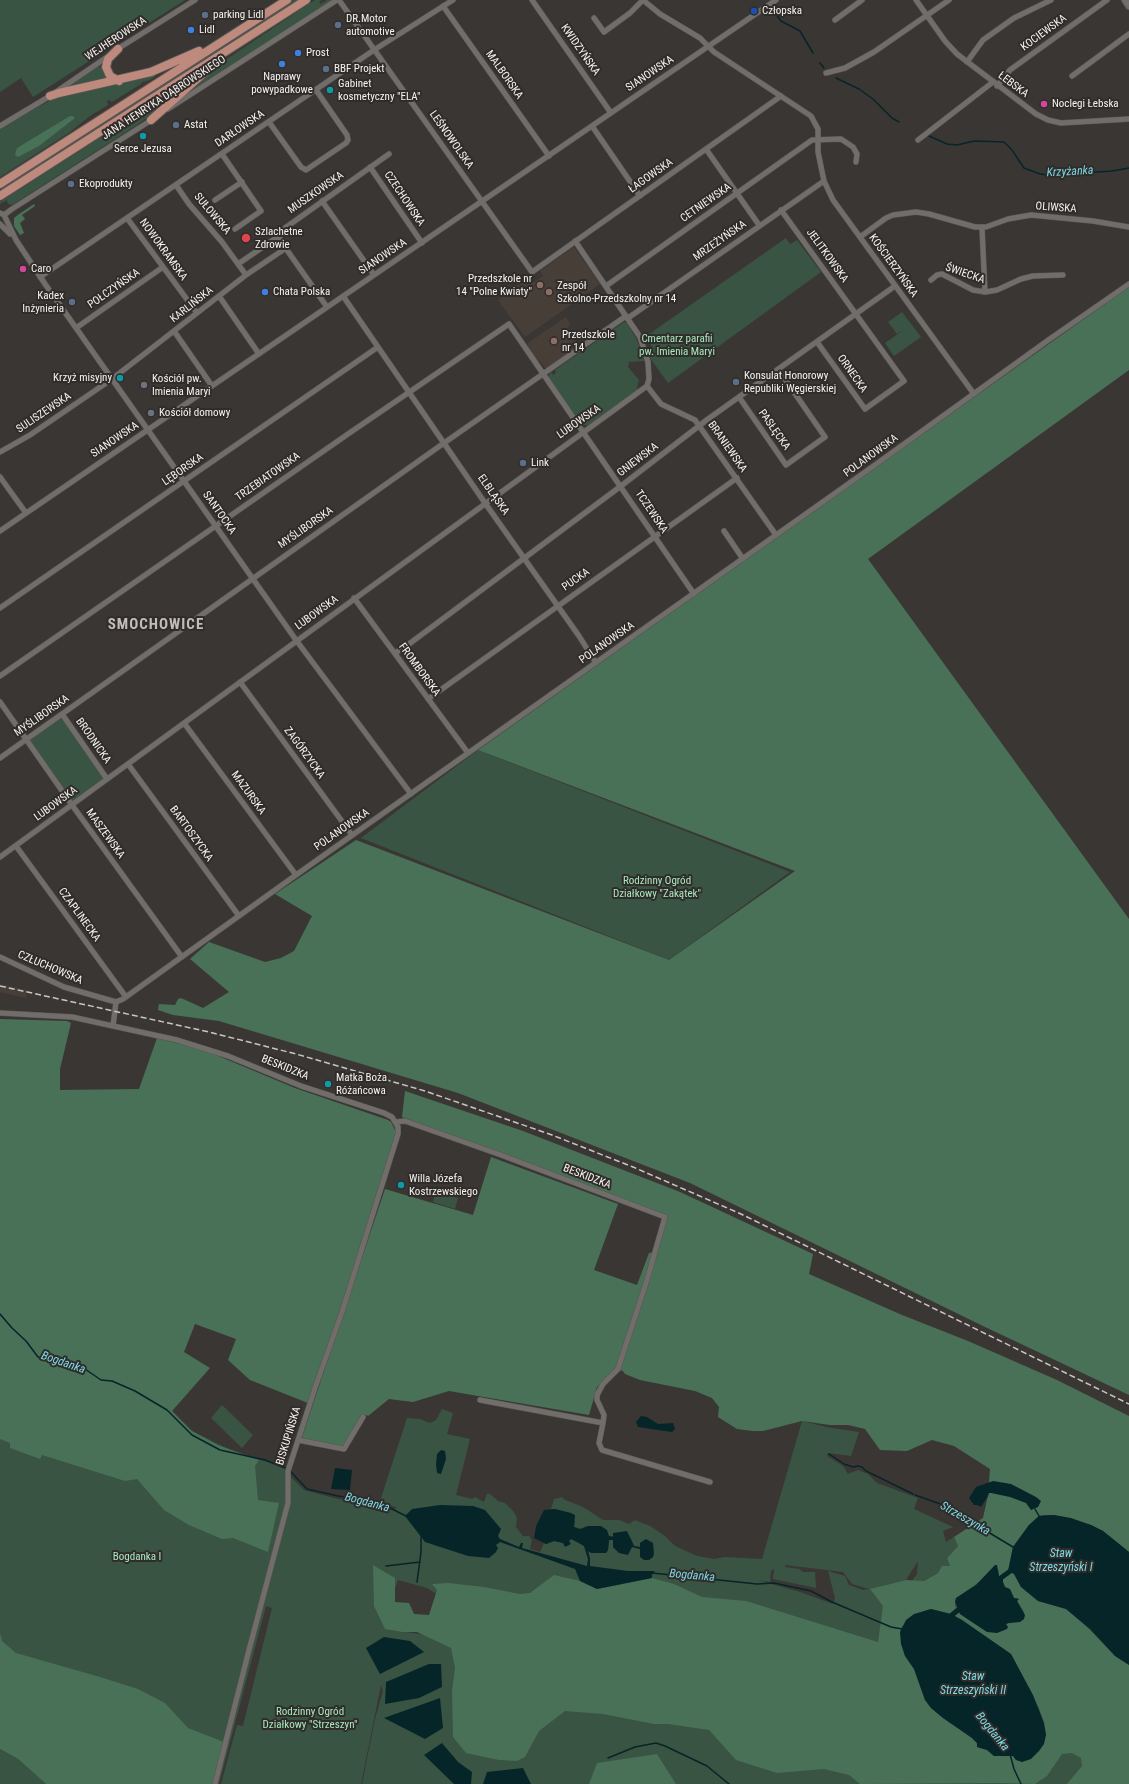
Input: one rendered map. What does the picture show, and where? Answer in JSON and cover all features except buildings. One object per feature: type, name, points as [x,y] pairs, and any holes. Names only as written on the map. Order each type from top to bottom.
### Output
[{"type":"main road","name":"JANA HENRYKA DĄBROWSKIEGO","points":[[0,196],[306,0]]},
{"type":"main road","name":"JANA HENRYKA DĄBROWSKIEGO","points":[[0,184],[284,1]]},
{"type":"main road","points":[[50,96],[151,72],[167,66],[233,34]]},
{"type":"main road","points":[[151,120],[188,86],[239,43]]},
{"type":"main road","points":[[118,49],[108,59],[106,67],[110,76],[119,80]]},
{"type":"street","name":"WEJHEROWSKA","points":[[0,126],[50,96],[118,49],[195,0]]},
{"type":"street","name":"LEŚNOWOLSKA","points":[[338,0],[532,272]]},
{"type":"street","name":"JANA HENRYKA DĄBROWSKIEGO","points":[[0,223],[4,221],[3,215],[18,205],[338,0]]},
{"type":"street","name":"DARŁOWSKA","points":[[40,277],[374,50],[453,0]]},
{"type":"street","name":"KWIDZYŃSKA","points":[[532,0],[611,113]]},
{"type":"street","points":[[594,18],[604,32],[630,13],[643,0]]},
{"type":"street","name":"KOŚCIERZYŃSKA","points":[[643,0],[660,14],[700,38],[714,52],[811,116],[818,129],[818,152],[824,181],[833,200],[974,394]]},
{"type":"street","name":"SIANOWSKA","points":[[0,531],[776,0]]},
{"type":"street","points":[[835,20],[862,0]]},
{"type":"street","name":"ŁEBSKA","points":[[916,0],[945,41],[967,62],[1036,114],[1048,120],[1061,123],[1129,119]]},
{"type":"street","points":[[826,73],[845,68],[869,55],[949,0]]},
{"type":"street","points":[[967,62],[983,40],[1014,18],[1045,5],[1051,0]]},
{"type":"street","name":"KOCIEWSKA","points":[[918,140],[995,84],[1010,70],[1107,0]]},
{"type":"street","points":[[1125,0],[1129,6]]},
{"type":"street","name":"MALBORSKA","points":[[443,6],[549,156]]},
{"type":"street","points":[[1072,76],[1129,34]]},
{"type":"street","points":[[269,122],[301,167],[306,170],[346,143],[348,140],[347,135],[316,90]]},
{"type":"street","name":"ŁAGOWSKA","points":[[532,272],[781,96]]},
{"type":"street","points":[[592,126],[640,196]]},
{"type":"street","points":[[818,140],[840,139],[853,147],[857,154],[856,162]]},
{"type":"street","name":"CETNIEWSKA","points":[[606,286],[812,140],[818,140]]},
{"type":"street","points":[[706,149],[759,225]]},
{"type":"street","points":[[222,154],[261,211],[235,229]]},
{"type":"street","name":"MUSZKOWSKA","points":[[238,264],[279,236],[285,228],[389,154]]},
{"type":"street","name":"CZECHOWSKA","points":[[370,167],[422,242]]},
{"type":"street","name":"MRZEŻYŃSKA","points":[[627,317],[824,181]]},
{"type":"street","points":[[215,200],[242,182]]},
{"type":"street","name":"SUŁOWSKA","points":[[176,185],[189,204],[222,242],[246,275]]},
{"type":"street","points":[[322,201],[374,275]]},
{"type":"street","name":"JELITKOWSKA","points":[[781,210],[856,314]]},
{"type":"street","name":"OLIWSKA","points":[[860,237],[886,218],[893,215],[916,212],[929,214],[967,226],[982,228],[1013,218],[1031,216],[1093,221],[1129,227]]},
{"type":"street","name":"SANTOCKA","points":[[3,215],[16,240],[40,277],[296,640],[411,794]]},
{"type":"street","name":"NOWOKRAMSKA","points":[[127,218],[197,313]]},
{"type":"street","name":"SANTOCKA","points":[[0,223],[16,240]]},
{"type":"street","points":[[982,228],[986,292]]},
{"type":"street","points":[[279,236],[327,307]]},
{"type":"street","points":[[575,242],[640,337],[646,352],[649,371],[647,386]]},
{"type":"street","name":"KARLIŃSKA","points":[[112,379],[246,275],[286,248]]},
{"type":"street","name":"POŁCZYŃSKA","points":[[76,328],[163,267]]},
{"type":"street","name":"ŚWIECKA","points":[[931,280],[937,275],[942,274],[973,290],[986,292],[997,290],[1021,279],[1032,276],[1063,275]]},
{"type":"street","name":"POLANOWSKA","points":[[116,1002],[126,997],[296,874],[694,594],[1129,284]]},
{"type":"street","name":"GNIEWSKA","points":[[395,653],[525,558],[739,397],[896,286]]},
{"type":"street","points":[[219,296],[259,354]]},
{"type":"street","name":"ELBLĄSKA","points":[[343,296],[485,503],[558,605],[596,663]]},
{"type":"street","name":"ORNECKA","points":[[817,342],[865,409],[904,381],[856,314]]},
{"type":"street","name":"MYŚLIBORSKA","points":[[0,758],[542,374],[627,317]]},
{"type":"street","name":"TCZEWSKA","points":[[509,324],[694,594]]},
{"type":"street","name":"TRZEBIATOWSKA","points":[[0,676],[216,525],[509,324]]},
{"type":"street","points":[[174,331],[212,386]]},
{"type":"street","points":[[373,340],[378,336]]},
{"type":"street","name":"LĘBORSKA","points":[[0,608],[378,347]]},
{"type":"street","name":"PASŁĘCKA","points":[[739,397],[786,465],[825,437],[778,370]]},
{"type":"street","name":"SULISZEWSKA","points":[[0,452],[30,435],[112,379]]},
{"type":"street","name":"BRANIEWSKA","points":[[647,386],[661,404],[695,420],[776,535]]},
{"type":"street","name":"LUBOWSKA","points":[[0,857],[296,640],[647,386]]},
{"type":"street","points":[[0,477],[26,513]]},
{"type":"street","name":"PUCKA","points":[[428,699],[737,478]]},
{"type":"street","points":[[724,531],[743,559]]},
{"type":"street","name":"FROMBORSKA","points":[[354,598],[468,753]]},
{"type":"street","name":"ZAGÓRZYCKA","points":[[240,682],[352,835]]},
{"type":"street","name":"MASZEWSKA","points":[[0,702],[25,740],[182,957]]},
{"type":"street","name":"BRODNICKA","points":[[62,714],[107,779]]},
{"type":"street","name":"MAZURSKA","points":[[184,723],[296,874]]},
{"type":"street","name":"BARTOSZYCKA","points":[[128,764],[239,916]]},
{"type":"street","name":"CZAPLINECKA","points":[[16,846],[126,997]]},
{"type":"street","name":"CZŁUCHOWSKA","points":[[0,957],[64,987],[116,1002]]},
{"type":"street","points":[[113,1026],[116,1002]]},
{"type":"street","name":"BESKIDZKA","points":[[0,1013],[72,1017],[177,1040],[214,1051],[274,1074],[300,1086],[384,1113],[392,1117],[396,1122],[405,1121],[501,1155],[665,1217],[647,1280],[618,1369],[603,1384],[597,1395],[597,1400],[604,1415],[602,1423]]},
{"type":"street","name":"BISKUPIŃSKA","points":[[215,1784],[288,1504],[288,1472],[342,1312],[398,1134],[396,1122]]},
{"type":"street","points":[[480,1400],[602,1423],[599,1443],[602,1450],[710,1482]]},
{"type":"street","points":[[298,1440],[344,1449],[363,1417]]},
{"type":"shaded area","name":"Zespół Szkolno-Przedszkolny nr 14","points":[[574,247],[600,284],[525,337],[498,300],[529,278],[533,283],[543,276],[540,271]]},
{"type":"shaded area","name":"Przedszkole nr 14","points":[[566,317],[570,323],[568,328],[580,346],[546,369],[540,361],[537,362],[527,347],[528,343]]},
{"type":"shaded area","points":[[0,984],[27,990],[26,998],[0,992]]},
{"type":"green space","points":[[0,0],[185,0],[33,97],[21,78],[0,92]]},
{"type":"green space","points":[[292,0],[301,0],[0,192],[0,187]]},
{"type":"green space","points":[[315,0],[321,0],[319,2],[321,4],[327,0],[333,0],[180,98],[215,67]]},
{"type":"green space","points":[[98,66],[102,67],[111,80],[64,90]]},
{"type":"green space","points":[[156,74],[156,76],[150,80],[142,82],[112,102],[109,100],[107,101],[108,105],[90,116],[70,132],[0,177],[0,129],[59,96]]},
{"type":"green space","points":[[194,78],[155,112],[137,125],[12,205],[8,204],[7,200],[0,204],[0,202]]},
{"type":"green space","points":[[70,116],[75,118],[39,146],[18,157],[15,155],[17,148]]},
{"type":"green space","points":[[34,204],[35,206],[22,215],[25,219],[20,223],[24,233],[20,235],[14,226],[14,218]]},
{"type":"green space","name":"Cmentarz parafii pw. Imienia Maryi","points":[[786,238],[790,244],[797,240],[821,272],[668,383],[650,358],[652,347],[645,337]]},
{"type":"green space","points":[[1129,287],[1129,370],[868,559],[1129,919],[1129,1395],[983,1326],[690,1183],[458,1093],[219,1021],[173,1015],[158,1010],[159,1004],[175,1005],[178,999],[181,998],[203,1008],[229,992],[190,959],[209,942],[265,962],[281,958],[294,951],[312,916],[275,894],[356,840],[669,960],[795,871],[478,750]]},
{"type":"green space","points":[[902,312],[921,337],[894,356],[885,343],[908,327],[897,334],[888,322]]},
{"type":"green space","points":[[624,322],[627,323],[637,340],[644,361],[627,362],[629,363],[628,367],[639,380],[637,387],[638,390],[588,425],[582,425],[579,423],[548,379],[549,375],[551,372],[553,375],[556,373],[555,370]]},
{"type":"green space","points":[[60,718],[64,720],[103,777],[103,779],[72,802],[29,741]]},
{"type":"green space","name":"Rodzinny Ogród Działkowy \"Zakątek\"","points":[[478,750],[790,872],[669,960],[361,838]]},
{"type":"green space","points":[[0,1019],[67,1021],[71,1023],[60,1069],[60,1090],[139,1089],[157,1038],[204,1050],[295,1088],[391,1122],[396,1132],[340,1313],[308,1403],[250,1380],[228,1360],[236,1339],[195,1324],[184,1352],[210,1368],[172,1411],[192,1431],[218,1445],[259,1460],[255,1466],[258,1500],[279,1503],[268,1552],[233,1538],[222,1539],[189,1525],[164,1510],[137,1479],[125,1481],[42,1455],[40,1459],[10,1448],[10,1443],[0,1439]]},
{"type":"green space","points":[[405,1091],[523,1131],[680,1192],[813,1254],[809,1274],[1057,1380],[1129,1416],[1129,1552],[1103,1531],[1091,1525],[1054,1515],[1044,1515],[1039,1516],[1029,1525],[1013,1547],[1008,1571],[1014,1574],[1021,1587],[1038,1601],[1066,1609],[1090,1630],[1115,1656],[1129,1665],[1129,1784],[1067,1784],[1082,1766],[1081,1758],[1072,1753],[1062,1754],[1047,1776],[1035,1784],[860,1784],[849,1775],[824,1769],[777,1773],[736,1760],[709,1730],[668,1724],[654,1724],[603,1714],[565,1711],[539,1731],[525,1757],[517,1761],[499,1760],[466,1753],[453,1737],[452,1691],[455,1668],[451,1648],[417,1632],[402,1632],[385,1629],[374,1606],[373,1565],[395,1578],[395,1602],[409,1603],[414,1614],[429,1615],[437,1590],[432,1584],[448,1583],[484,1587],[520,1594],[530,1593],[554,1575],[580,1581],[597,1589],[652,1578],[674,1584],[702,1597],[746,1601],[878,1642],[883,1606],[870,1589],[906,1580],[924,1581],[938,1573],[942,1566],[950,1566],[947,1558],[958,1546],[954,1537],[983,1518],[988,1495],[990,1469],[954,1446],[932,1440],[907,1451],[880,1450],[865,1429],[848,1425],[830,1425],[802,1421],[763,1431],[737,1429],[718,1417],[719,1407],[712,1398],[695,1391],[640,1380],[616,1369],[597,1387],[589,1415],[449,1391],[413,1402],[389,1399],[368,1416],[360,1416],[360,1419],[344,1447],[305,1440],[302,1437],[385,1189],[473,1215],[491,1157],[618,1204],[594,1270],[637,1285],[649,1253],[656,1252],[668,1216],[402,1117]],"holes":[[[998,1569],[999,1576],[1005,1587],[1009,1589],[1014,1598],[1018,1598],[1017,1601],[1024,1612],[1012,1623],[987,1632],[960,1614],[955,1606],[956,1598]],[[931,1609],[951,1614],[962,1620],[1011,1654],[1039,1708],[1046,1735],[1016,1760],[1013,1756],[994,1756],[987,1750],[977,1747],[977,1743],[972,1738],[943,1718],[931,1708],[925,1700],[914,1669],[905,1656],[900,1632],[902,1626],[924,1611]]]},
{"type":"green space","points":[[436,1191],[458,1198],[455,1209],[433,1202]]},
{"type":"green space","name":"Bogdanka I","points":[[0,1272],[172,1411],[192,1431],[234,1452],[285,1467],[290,1476],[304,1490],[338,1499],[359,1502],[373,1507],[391,1510],[397,1508],[380,1501],[407,1418],[420,1419],[430,1423],[436,1420],[442,1409],[453,1413],[447,1434],[470,1439],[456,1495],[472,1499],[475,1497],[484,1502],[487,1494],[490,1494],[498,1501],[505,1503],[514,1512],[517,1518],[516,1527],[523,1536],[529,1536],[532,1540],[530,1549],[540,1552],[544,1543],[546,1544],[554,1541],[563,1543],[571,1539],[584,1546],[588,1563],[589,1556],[588,1551],[592,1553],[606,1553],[608,1550],[609,1540],[613,1539],[613,1547],[619,1553],[632,1547],[640,1549],[641,1557],[640,1547],[634,1546],[631,1538],[609,1536],[588,1526],[581,1529],[574,1527],[575,1521],[555,1509],[551,1509],[554,1499],[563,1497],[563,1499],[583,1507],[603,1520],[619,1520],[629,1524],[635,1520],[650,1526],[665,1536],[675,1546],[697,1556],[714,1559],[725,1557],[762,1559],[802,1421],[826,1427],[859,1432],[851,1456],[828,1453],[827,1456],[843,1466],[848,1474],[858,1470],[868,1474],[877,1483],[918,1498],[914,1509],[953,1527],[943,1531],[946,1542],[954,1537],[958,1546],[947,1558],[950,1566],[924,1581],[912,1581],[917,1574],[918,1561],[906,1580],[887,1585],[894,1597],[1006,1554],[1129,1549],[1129,1784],[362,1784],[375,1719],[383,1691],[381,1685],[361,1784],[221,1784],[237,1725],[243,1726],[272,1608],[266,1606],[219,1784],[54,1784],[0,1743]],"holes":[[[785,1565],[843,1572],[852,1584],[869,1589],[863,1590],[849,1585],[845,1576],[828,1571],[835,1598],[833,1604],[800,1592],[757,1580],[770,1582],[771,1571],[774,1569],[773,1579],[816,1588],[815,1572],[803,1572],[799,1569],[785,1567]],[[398,1580],[427,1588],[446,1602],[428,1635],[390,1630],[389,1605]]]},
{"type":"green space","points":[[222,1405],[253,1435],[242,1448],[211,1418]]},
{"type":"green space","points":[[0,1633],[2,1641],[16,1653],[138,1689],[165,1703],[188,1728],[224,1742],[214,1784],[46,1784],[18,1759],[0,1749]]},
{"type":"green space","points":[[0,1749],[18,1759],[46,1784],[0,1784]]},
{"type":"green space","points":[[657,1754],[676,1784],[589,1784],[597,1763]]},
{"type":"water","points":[[641,1416],[647,1417],[658,1424],[673,1423],[675,1429],[672,1432],[638,1427],[636,1422]]},
{"type":"water","points":[[441,1450],[445,1451],[446,1459],[441,1474],[437,1473],[436,1464],[437,1454]]},
{"type":"water","points":[[335,1468],[352,1470],[350,1490],[331,1489]]},
{"type":"water","points":[[993,1481],[1011,1484],[1041,1501],[1038,1507],[1031,1510],[1026,1503],[1010,1497],[989,1493],[981,1507],[974,1505],[969,1498],[976,1487]]},
{"type":"water","points":[[440,1505],[473,1506],[485,1510],[501,1529],[498,1536],[500,1539],[519,1547],[521,1543],[523,1543],[522,1548],[587,1566],[588,1559],[584,1546],[579,1543],[571,1539],[569,1541],[571,1544],[565,1547],[563,1543],[554,1541],[546,1544],[534,1538],[536,1526],[544,1510],[555,1509],[571,1513],[575,1515],[574,1527],[580,1529],[588,1526],[601,1526],[607,1530],[609,1536],[613,1537],[613,1533],[627,1531],[634,1546],[640,1547],[640,1543],[646,1539],[653,1543],[653,1557],[649,1560],[644,1560],[640,1557],[640,1549],[632,1547],[628,1555],[619,1553],[613,1547],[613,1540],[609,1540],[608,1550],[606,1553],[591,1553],[588,1551],[590,1566],[628,1571],[655,1571],[652,1578],[597,1589],[580,1581],[575,1569],[500,1542],[496,1545],[498,1548],[496,1552],[489,1558],[468,1556],[425,1542],[405,1516],[412,1509]]},
{"type":"water","name":"Staw Strzeszyński I","points":[[1054,1515],[1071,1518],[1091,1525],[1103,1531],[1129,1552],[1129,1665],[1115,1656],[1090,1629],[1066,1609],[1038,1601],[1021,1587],[1014,1574],[1008,1571],[1013,1547],[1029,1525],[1039,1516]]},
{"type":"water","points":[[995,1565],[997,1565],[999,1576],[1003,1578],[1005,1587],[1010,1589],[1014,1598],[1019,1599],[1017,1601],[1025,1615],[1024,1619],[1020,1622],[1006,1624],[1008,1627],[1007,1629],[997,1633],[987,1632],[960,1614],[955,1602],[956,1598],[976,1585]]},
{"type":"water","name":"Staw Strzeszyński II","points":[[931,1609],[951,1614],[962,1620],[1011,1654],[1033,1695],[1044,1723],[1046,1735],[1044,1744],[1031,1759],[1022,1762],[1016,1760],[1013,1756],[994,1756],[987,1750],[977,1747],[977,1743],[972,1738],[943,1718],[931,1708],[925,1700],[914,1669],[905,1656],[901,1644],[900,1632],[906,1620],[914,1614]]},
{"type":"water","points":[[384,1637],[410,1641],[424,1652],[380,1674],[366,1648]]},
{"type":"water","points":[[429,1664],[441,1664],[442,1687],[419,1698],[385,1704],[386,1682]]},
{"type":"water","points":[[440,1698],[443,1728],[425,1739],[384,1718]]},
{"type":"water","points":[[442,1743],[458,1762],[472,1772],[471,1784],[454,1784],[424,1755]]},
{"type":"water","points":[[523,1768],[531,1784],[483,1784],[487,1772]]},
{"type":"waterway","name":"Krzyżanka","points":[[772,9],[781,21],[800,31],[813,53]]},
{"type":"waterway","name":"Krzyżanka","points":[[820,63],[824,68]]},
{"type":"waterway","name":"Krzyżanka","points":[[836,78],[859,89],[873,99],[892,118],[899,122]]},
{"type":"waterway","name":"Krzyżanka","points":[[929,136],[947,144],[957,145],[974,141],[1004,142],[1012,150],[1024,168],[1040,174],[1048,175],[1112,171],[1129,168]]},
{"type":"waterway","name":"Bogdanka","points":[[0,1314],[26,1341],[38,1357],[85,1369],[101,1380],[112,1381],[135,1391],[167,1410],[192,1435],[220,1450],[265,1460],[285,1468]]},
{"type":"waterway","name":"Strzeszynka","points":[[829,1454],[844,1464],[853,1467],[862,1467],[866,1471],[913,1494]]},
{"type":"waterway","name":"Bogdanka","points":[[291,1472],[307,1489],[384,1505],[406,1516]]},
{"type":"waterway","name":"Strzeszynka","points":[[915,1495],[943,1505],[1013,1547]]},
{"type":"waterway","points":[[1035,1509],[1039,1516]]},
{"type":"waterway","points":[[417,1582],[421,1552],[421,1537]]},
{"type":"waterway","points":[[386,1566],[420,1562]]},
{"type":"waterway","points":[[1002,1577],[1009,1572]]},
{"type":"waterway","name":"Bogdanka","points":[[652,1573],[757,1584],[774,1583],[811,1591],[832,1602],[891,1627],[902,1629]]},
{"type":"waterway","points":[[952,1615],[958,1610]]},
{"type":"waterway","points":[[608,1758],[635,1747],[656,1743],[707,1766],[729,1784]]},
{"type":"waterway","name":"Bogdanka","points":[[1010,1754],[1014,1769],[1021,1784]]},
{"type":"railway","points":[[0,986],[209,1032],[296,1054],[425,1091],[552,1135],[633,1167],[741,1214],[1129,1404]]},
{"type":"place","name":"Człopska","points":[[754,11]]},
{"type":"place","name":"parking Lidl","points":[[205,15]]},
{"type":"place","name":"DR.Motor automotive","points":[[338,25]]},
{"type":"place","name":"Lidl","points":[[191,30]]},
{"type":"place","name":"Prost","points":[[298,53]]},
{"type":"place","name":"Naprawy powypadkowe","points":[[282,64]]},
{"type":"place","name":"BBF Projekt","points":[[326,69]]},
{"type":"place","name":"Gabinet kosmetyczny \"ELA\"","points":[[330,90]]},
{"type":"place","name":"Noclegi Łebska","points":[[1044,104]]},
{"type":"place","name":"Astat","points":[[176,125]]},
{"type":"place","name":"Serce Jezusa","points":[[143,136]]},
{"type":"place","name":"Ekoprodukty","points":[[71,184]]},
{"type":"place","name":"Szlachetne Zdrowie","points":[[246,238]]},
{"type":"place","name":"Caro","points":[[23,269]]},
{"type":"place","name":"Przedszkole nr 14 \"Polne Kwiaty\"","points":[[540,285]]},
{"type":"place","name":"Chata Polska","points":[[265,292]]},
{"type":"place","name":"Zespół Szkolno-Przedszkolny nr 14","points":[[549,292]]},
{"type":"place","name":"Kadex Inżynieria","points":[[72,302]]},
{"type":"place","name":"Przedszkole nr 14","points":[[554,341]]},
{"type":"place","name":"Krzyż misyjny","points":[[120,378]]},
{"type":"place","name":"Konsulat Honorowy Republiki Węgierskiej","points":[[736,382]]},
{"type":"place","name":"Kościół pw. Imienia Maryi","points":[[144,385]]},
{"type":"place","name":"Kościół domowy","points":[[151,413]]},
{"type":"place","name":"Link","points":[[523,463]]},
{"type":"place","name":"Matka Boża Różańcowa","points":[[328,1084]]},
{"type":"place","name":"Willa Józefa Kostrzewskiego","points":[[401,1185]]},
{"type":"district","name":"SMOCHOWICE","points":[[156,625]]},
{"type":"park label","name":"Rodzinny Ogród Działkowy \"Strzeszyn\"","points":[[310,1718]]}]
